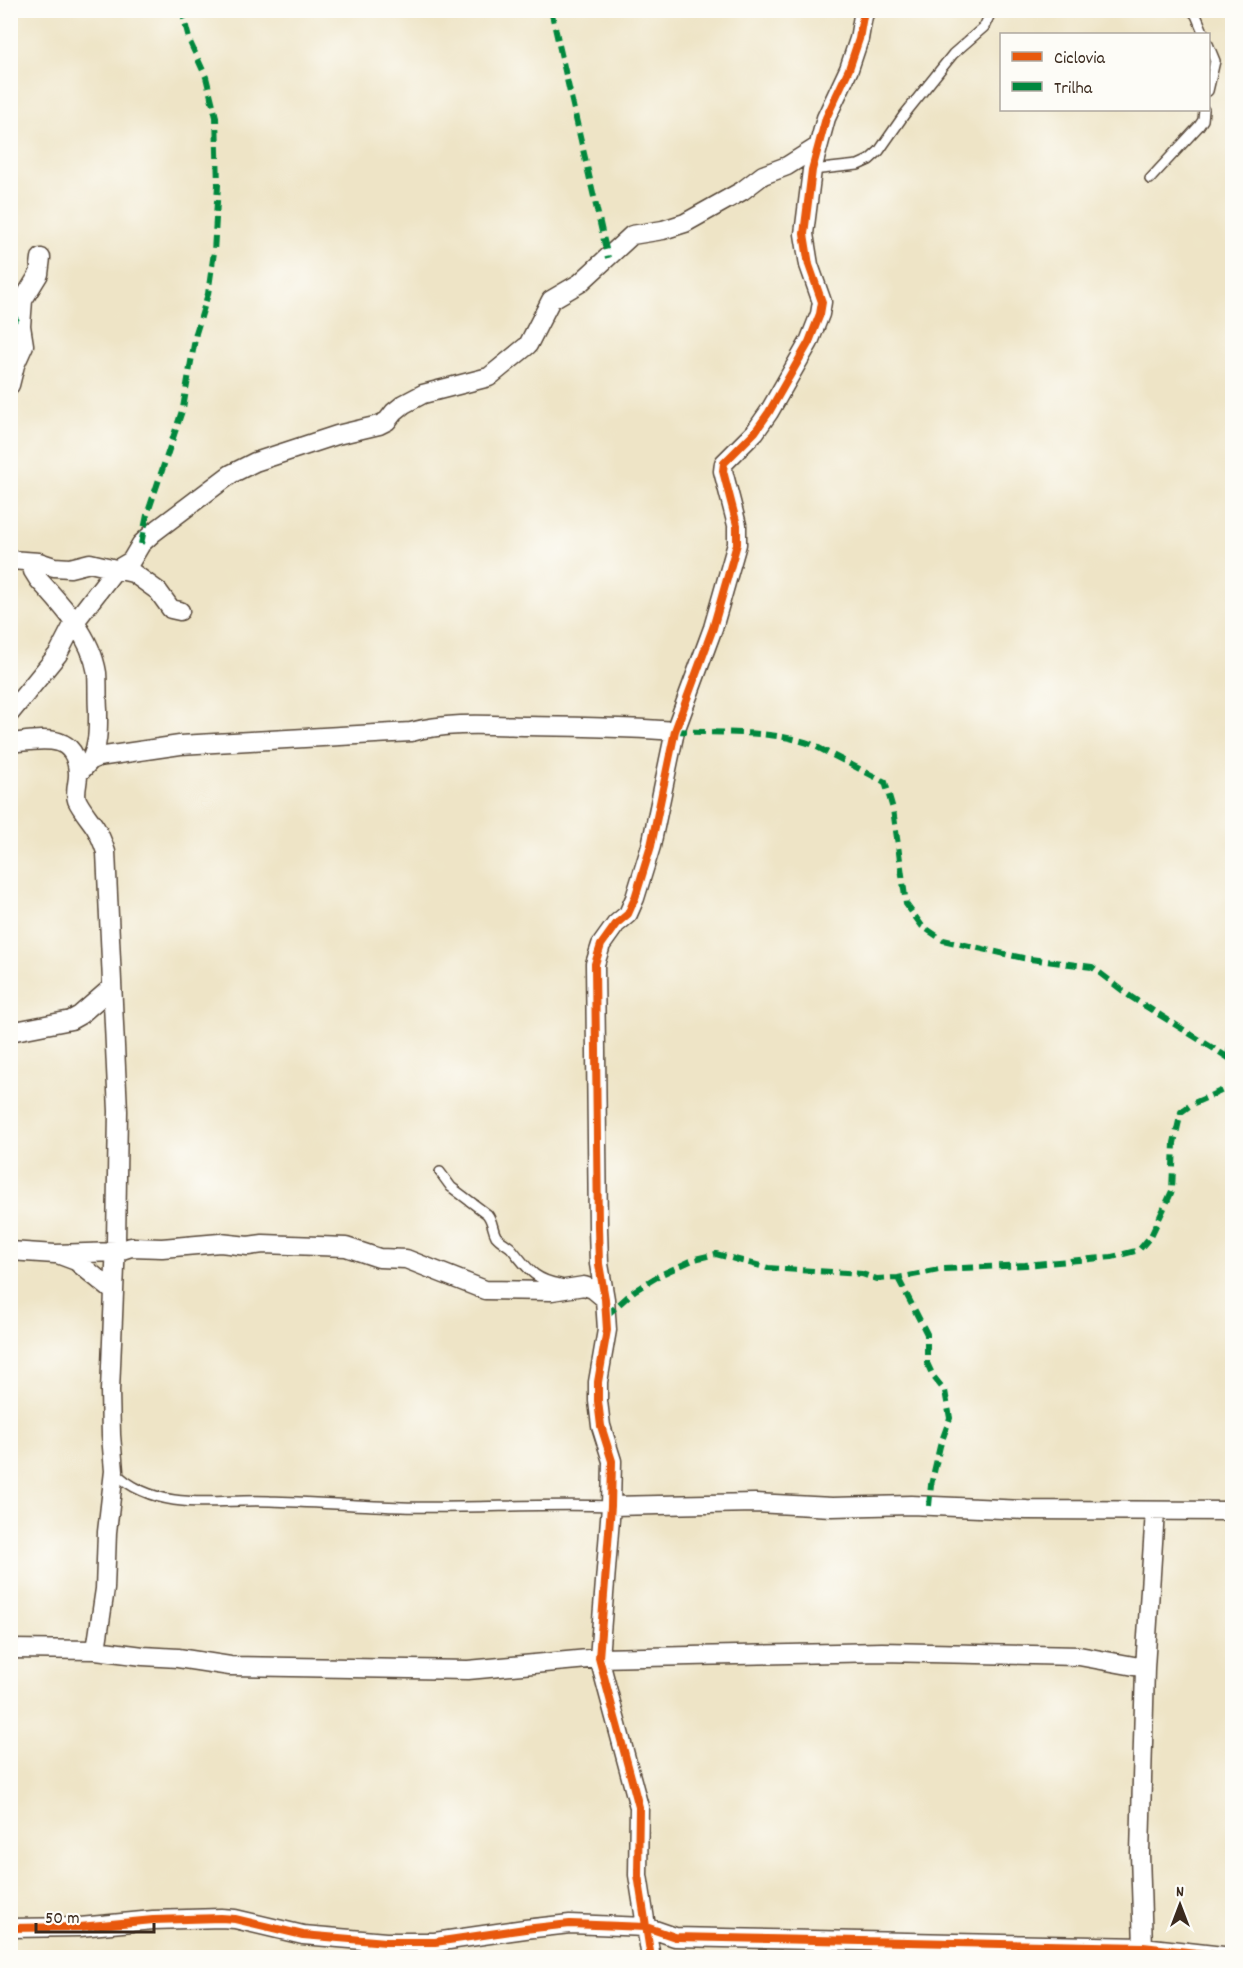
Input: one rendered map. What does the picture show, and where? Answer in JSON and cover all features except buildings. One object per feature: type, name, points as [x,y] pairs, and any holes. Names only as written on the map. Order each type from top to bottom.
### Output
[{"type":"street","points":[[652,1958],[638,1875],[639,1807],[599,1658],[611,1506],[612,1461],[601,1425],[598,1401],[598,1382],[607,1330],[599,1264],[595,964],[601,945],[616,924],[628,914],[635,898],[651,846],[675,731],[713,628],[737,544],[737,525],[723,471],[724,463],[755,432],[769,412],[809,342],[820,314],[822,302],[809,265],[804,234],[812,170],[826,118],[849,69],[866,10]]},
{"type":"street","points":[[10,713],[58,654],[74,623],[114,571],[119,570],[130,561],[141,544],[154,532],[231,474],[255,462],[337,435],[379,425],[387,421],[404,404],[423,394],[489,377],[528,345],[551,300],[580,283],[632,235],[638,232],[663,230],[685,223],[742,191],[763,175],[787,166],[817,147]]},
{"type":"street","points":[[10,385],[15,365],[24,345],[21,326],[23,300],[39,274],[41,258]]},
{"type":"street","points":[[10,560],[62,568],[90,564],[133,573],[158,591],[171,609],[180,611]]},
{"type":"street","points":[[32,562],[33,571],[38,579],[84,637],[97,672],[98,734],[96,748],[91,760],[78,774]]},
{"type":"street","points":[[91,760],[173,745],[400,733],[444,726],[629,727],[675,731]]},
{"type":"street","points":[[10,742],[35,741],[67,744],[75,756],[78,774],[77,798],[102,839],[106,852],[118,1112],[116,1251],[110,1390],[114,1471],[107,1532],[105,1589],[96,1650]]},
{"type":"street","points":[[10,1032],[71,1020],[111,988]]},
{"type":"street","points":[[10,1251],[55,1254],[116,1251],[130,1247],[162,1248],[220,1243],[248,1246],[263,1244],[346,1247],[379,1258],[406,1259],[485,1290],[552,1291],[574,1287],[593,1289],[605,1299]]},
{"type":"street","points":[[55,1254],[76,1261],[113,1292]]},
{"type":"street","points":[[611,1506],[755,1503],[832,1507],[911,1505],[1027,1510],[1233,1511]]},
{"type":"street","points":[[1143,1947],[1140,1854],[1145,1668],[1155,1511]]},
{"type":"street","points":[[10,1649],[96,1650],[230,1666],[468,1670],[599,1658],[894,1652],[1079,1656],[1145,1668]]},
{"type":"street","points":[[10,1928],[80,1927],[153,1920],[221,1918],[235,1919],[303,1935],[386,1942],[435,1942],[570,1924],[646,1928],[675,1937],[1143,1947],[1233,1957]]},
{"type":"street","points":[[652,1958],[675,1937]]},
{"type":"lane","points":[[812,170],[858,165],[869,160],[879,151],[904,115],[954,54],[984,27],[992,10]]},
{"type":"lane","points":[[1191,10],[1196,15],[1204,33]]},
{"type":"lane","points":[[1210,47],[1215,61],[1210,86]]},
{"type":"lane","points":[[1150,179],[1199,126],[1204,111]]},
{"type":"lane","points":[[440,1172],[451,1187],[487,1214],[492,1220],[497,1237],[533,1274],[550,1282],[574,1287]]},
{"type":"lane","points":[[114,1471],[132,1486],[163,1497],[189,1502],[273,1501],[403,1507],[544,1504],[611,1506]]},
{"type":"marked path","points":[[141,544],[147,515],[183,408],[196,333],[208,294],[214,252],[218,185],[216,117],[206,77],[190,42],[184,10]]},
{"type":"marked path","points":[[551,10],[608,258]]},
{"type":"marked path","points":[[10,312],[21,326]]},
{"type":"marked path","points":[[675,731],[761,734],[794,739],[811,744],[885,782],[893,809],[906,904],[922,926],[943,940],[1023,958],[1092,967],[1131,997],[1232,1060]]},
{"type":"marked path","points":[[1229,1053],[1232,1032]]},
{"type":"marked path","points":[[606,1316],[634,1291],[660,1275],[695,1259],[716,1254],[768,1268],[862,1274],[877,1279],[898,1278],[944,1269],[1112,1257],[1139,1250],[1151,1236],[1172,1191],[1174,1143],[1181,1112],[1192,1104],[1232,1086]]},
{"type":"marked path","points":[[898,1278],[927,1334],[927,1363],[933,1376],[945,1391],[950,1418],[940,1446],[931,1485],[929,1506]]},
{"type":"cycle path","points":[[651,1958],[638,1875],[639,1807],[599,1658],[611,1506],[612,1461],[601,1426],[598,1401],[598,1382],[607,1330],[599,1264],[595,964],[601,945],[616,924],[628,914],[635,898],[651,846],[675,731],[713,628],[737,544],[737,525],[723,471],[724,463],[755,432],[769,412],[809,342],[820,314],[822,302],[809,265],[804,234],[812,170],[826,118],[849,69],[866,10]]},
{"type":"cycle path","points":[[10,1928],[80,1927],[153,1920],[221,1918],[235,1919],[303,1935],[386,1942],[435,1942],[570,1924],[646,1927],[675,1937],[1143,1947],[1232,1957]]}]
